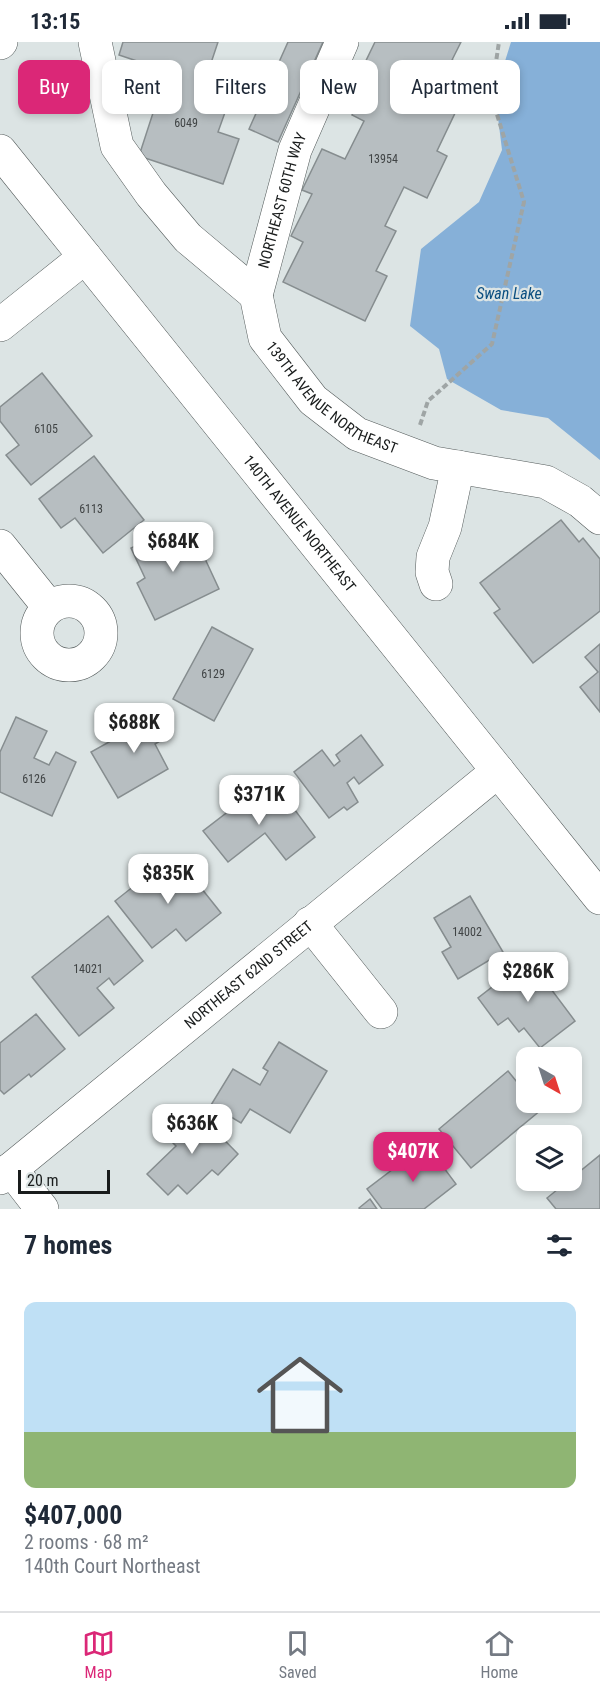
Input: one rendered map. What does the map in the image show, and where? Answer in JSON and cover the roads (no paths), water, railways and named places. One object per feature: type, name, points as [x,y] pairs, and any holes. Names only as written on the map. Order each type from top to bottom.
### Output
[{"type":"street","points":[[94,42],[117,146],[151,194],[188,238],[256,295]]},
{"type":"street","name":"NORTHEAST 60TH WAY","points":[[256,295],[295,150],[342,42]]},
{"type":"street","name":"140TH AVENUE NORTHEAST","points":[[0,151],[600,898]]},
{"type":"street","points":[[0,325],[85,257]]},
{"type":"street","name":"139TH AVENUE NORTHEAST","points":[[256,295],[265,338],[313,400],[357,434],[434,463],[546,482],[580,501],[600,518]]},
{"type":"street","points":[[436,584],[432,572],[433,557],[445,527],[458,467]]},
{"type":"street","points":[[0,546],[49,608]]},
{"type":"street","name":"NORTHEAST 62ND STREET","points":[[5,1174],[498,771]]},
{"type":"street","points":[[310,924],[381,1012]]},
{"type":"street","points":[[5,1174],[42,1209]]},
{"type":"water","name":"Swan Lake","points":[[511,42],[600,42],[600,460],[548,418],[501,410],[447,379],[439,349],[410,326],[421,249],[479,202],[502,150],[498,114],[520,114],[520,60],[505,60]]}]
